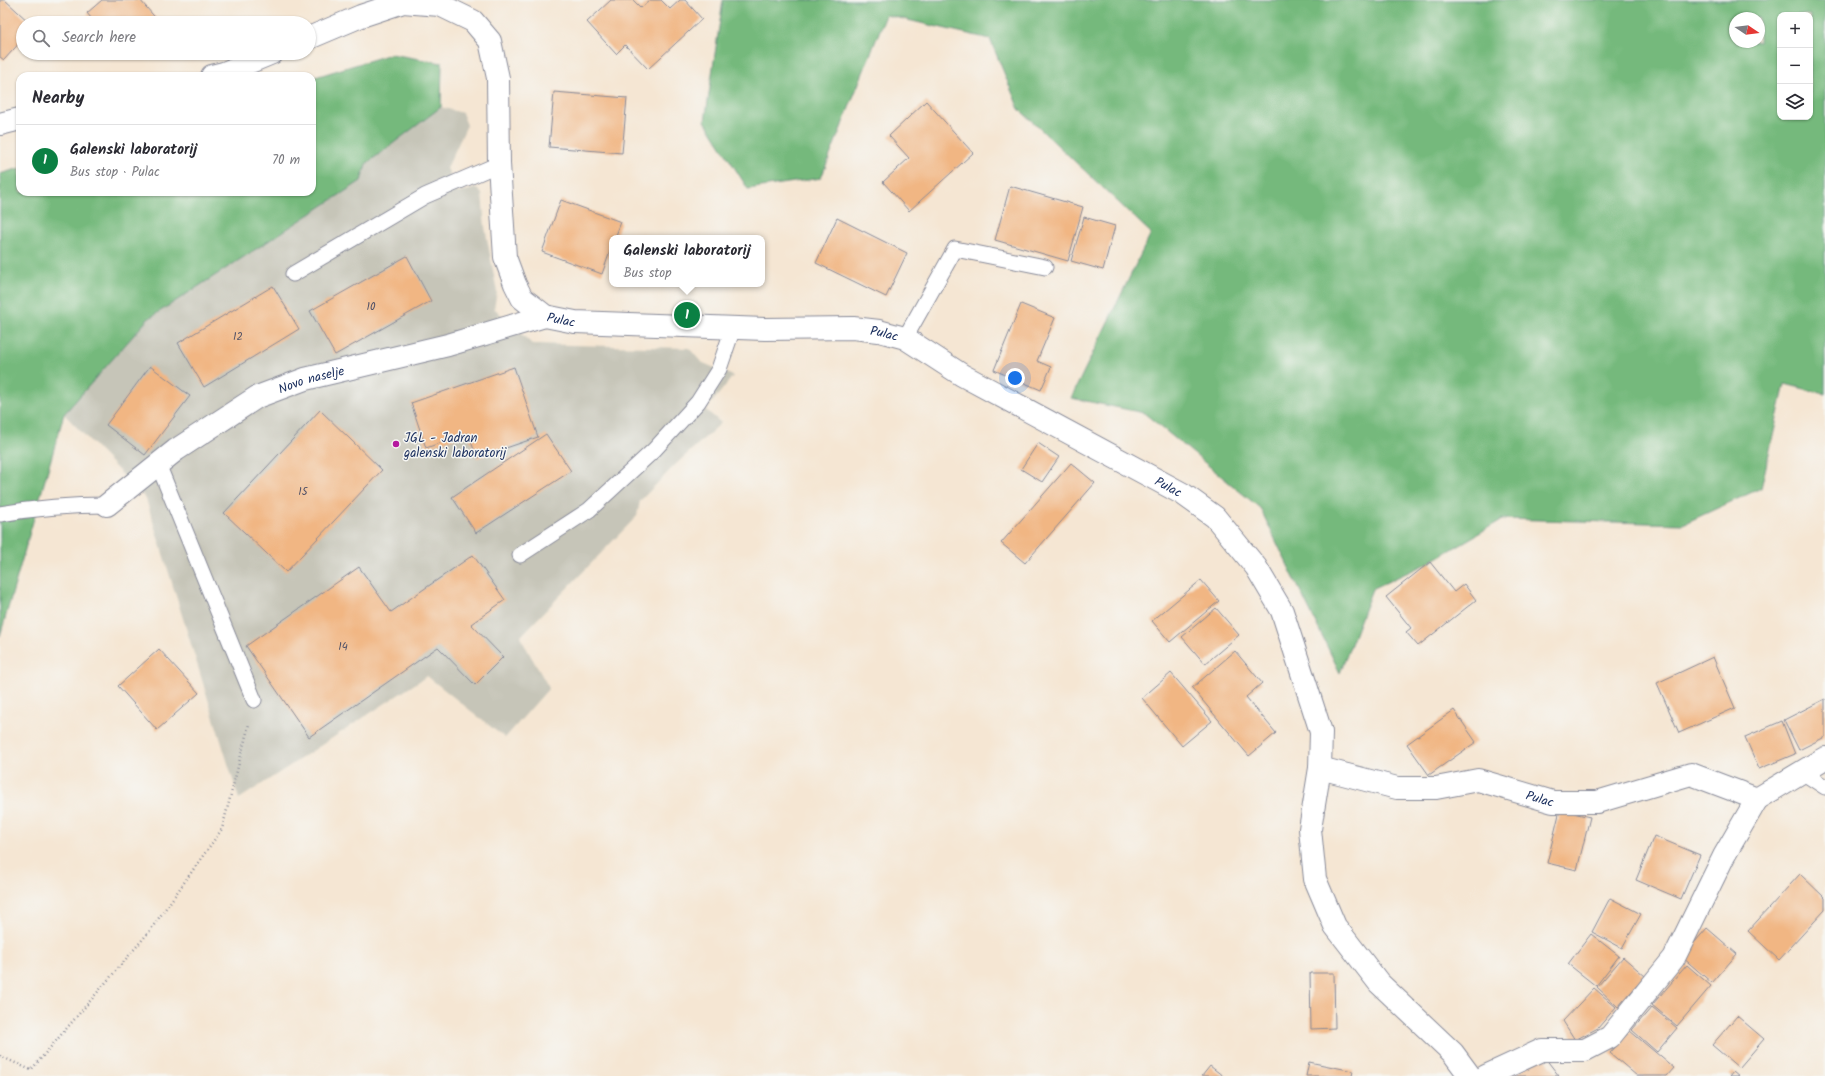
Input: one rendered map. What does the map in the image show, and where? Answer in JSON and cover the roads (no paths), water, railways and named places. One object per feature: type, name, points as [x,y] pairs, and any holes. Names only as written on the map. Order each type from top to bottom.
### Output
[{"type":"street","name":"Pulac","points":[[316,35],[361,16],[403,2],[440,6],[473,21],[490,41],[498,78],[499,164],[505,257],[522,298],[545,316],[575,322],[765,329],[853,328],[879,331],[906,338],[962,375],[1183,494],[1215,517],[1256,567],[1282,611],[1321,732],[1320,768],[1310,829],[1315,879],[1335,926],[1379,983],[1453,1053],[1470,1076]]},
{"type":"street","points":[[226,72],[255,60]]},
{"type":"street","points":[[0,124],[16,120]]},
{"type":"street","name":"Novo naselje","points":[[107,505],[176,450],[257,397],[305,379],[448,345],[545,316]]},
{"type":"street","points":[[1486,1076],[1542,1050],[1585,1050],[1610,1037],[1674,958],[1724,856],[1757,799],[1825,758]]},
{"type":"street","name":"Pulac","points":[[1320,768],[1397,788],[1436,788],[1478,780],[1553,802],[1597,802],[1691,774],[1757,799]]},
{"type":"lane","points":[[293,274],[425,196],[499,164]]},
{"type":"lane","points":[[906,338],[955,249],[1045,267]]},
{"type":"lane","points":[[520,555],[589,510],[654,450],[698,402],[719,369],[733,328]]},
{"type":"lane","points":[[158,464],[254,700]]},
{"type":"lane","points":[[0,514],[33,509],[82,505],[107,505]]},
{"type":"lane","points":[[1802,772],[1825,786]]},
{"type":"place","name":"Galenski laboratorij","points":[[687,315]]},
{"type":"place","name":"JGL - Jadran galenski laboratorij","points":[[396,444]]}]
